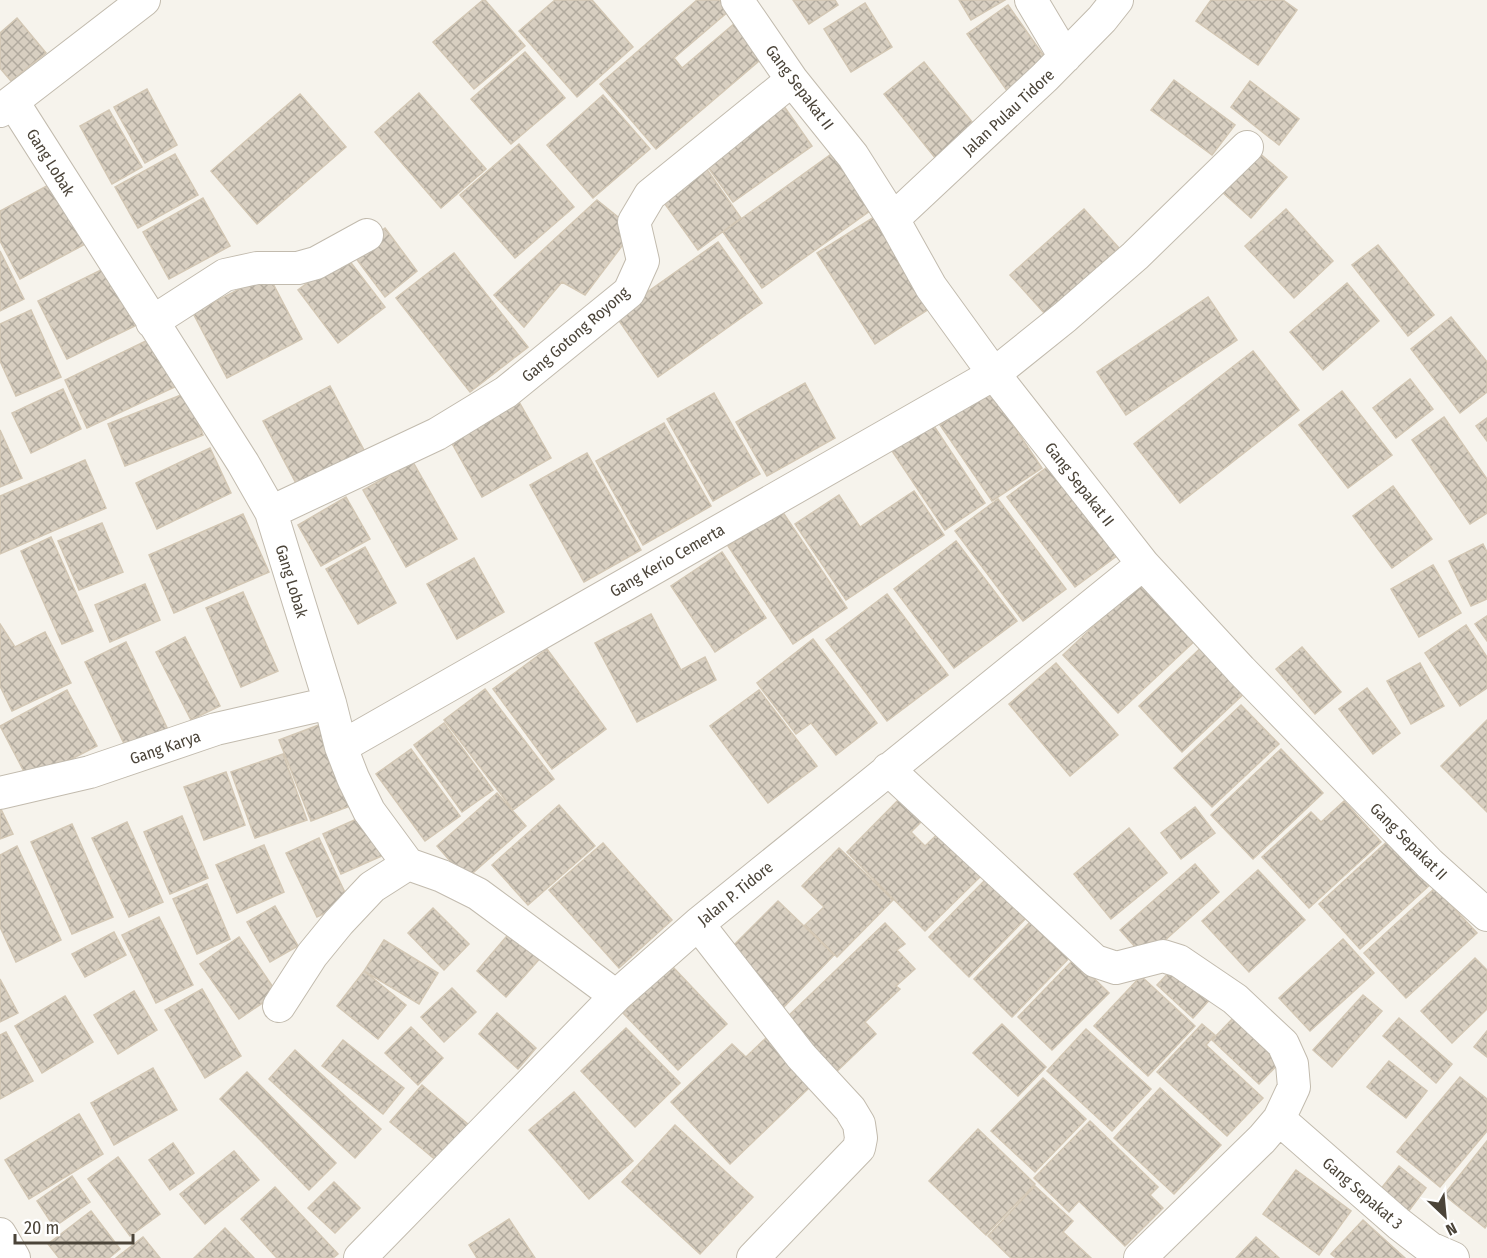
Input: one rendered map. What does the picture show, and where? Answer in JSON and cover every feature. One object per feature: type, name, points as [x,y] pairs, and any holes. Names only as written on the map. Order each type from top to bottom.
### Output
[{"type":"street","points":[[7,106],[144,0]]},
{"type":"street","name":"Gang Sepakat II","points":[[737,0],[792,80],[853,156],[893,219],[931,287],[994,374],[1143,564],[1249,678],[1430,864],[1487,915]]},
{"type":"street","points":[[1031,0],[1065,57]]},
{"type":"street","name":"Jalan Pulau Tidore","points":[[893,219],[1045,77],[1102,19],[1117,0]]},
{"type":"street","name":"Gang Gotong Royong","points":[[271,512],[437,434],[497,398],[629,292],[643,261],[634,222],[650,195],[792,80]]},
{"type":"street","name":"Gang Lobak","points":[[7,106],[152,322],[243,463],[271,512],[330,703],[341,747],[353,778],[369,811],[408,864]]},
{"type":"street","name":"Gang Kerio Cemerta","points":[[341,747],[994,374],[1065,317],[1135,256],[1247,147]]},
{"type":"street","points":[[152,322],[225,275],[257,268],[307,266],[367,235]]},
{"type":"street","name":"Jalan P. Tidore","points":[[360,1258],[616,996],[698,924],[1143,564]]},
{"type":"street","name":"Gang Karya","points":[[0,793],[90,772],[216,729],[330,703]]},
{"type":"street","points":[[888,770],[1095,961],[1116,968],[1163,956],[1179,961],[1235,999],[1283,1044],[1292,1064],[1294,1087],[1279,1119],[1140,1258]]},
{"type":"street","points":[[279,1006],[312,955],[339,922],[372,887],[408,864],[442,876],[478,894],[616,996]]},
{"type":"street","points":[[698,924],[801,1056],[850,1109],[859,1124],[861,1138],[859,1148],[753,1258]]},
{"type":"street","name":"Gang Sepakat 3","points":[[1279,1119],[1399,1224],[1430,1248],[1453,1258]]},
{"type":"building","points":[[483,0],[525,46],[474,89],[433,42]]},
{"type":"building","points":[[555,0],[592,0],[633,47],[577,97],[519,31]]},
{"type":"building","points":[[697,0],[719,0],[729,11],[674,58],[682,68],[735,23],[765,56],[656,149],[600,84]]},
{"type":"building","points":[[793,0],[835,0],[838,5],[809,24]]},
{"type":"building","points":[[959,0],[1005,0],[971,20]]},
{"type":"building","points":[[1211,0],[1283,0],[1297,10],[1258,65],[1196,21]]},
{"type":"building","points":[[865,3],[892,47],[851,72],[824,29]]},
{"type":"building","points":[[1008,5],[1051,66],[1010,95],[967,34]]},
{"type":"building","points":[[17,18],[46,53],[11,81],[0,68],[0,33]]},
{"type":"building","points":[[525,52],[565,98],[511,144],[471,99]]},
{"type":"building","points":[[924,62],[976,127],[936,159],[884,94]]},
{"type":"building","points":[[1174,80],[1235,125],[1212,155],[1151,110]]},
{"type":"building","points":[[1250,81],[1299,119],[1279,145],[1231,107]]},
{"type":"building","points":[[147,89],[177,145],[145,163],[114,107]]},
{"type":"building","points":[[419,93],[486,169],[441,208],[375,132]]},
{"type":"building","points":[[300,94],[346,147],[257,224],[211,171]]},
{"type":"building","points":[[603,95],[650,149],[593,198],[547,145]]},
{"type":"building","points":[[781,102],[812,146],[733,202],[702,159]]},
{"type":"building","points":[[109,110],[142,167],[112,184],[80,126]]},
{"type":"building","points":[[519,144],[574,207],[515,258],[460,195]]},
{"type":"building","points":[[1257,151],[1287,177],[1251,218],[1221,191]]},
{"type":"building","points":[[834,152],[874,208],[762,288],[723,232]]},
{"type":"building","points":[[175,154],[198,195],[138,228],[115,187]]},
{"type":"building","points":[[701,161],[741,218],[698,250],[657,193]]},
{"type":"building","points":[[56,181],[89,242],[20,279],[0,241],[0,211]]},
{"type":"building","points":[[203,198],[230,246],[169,279],[143,232]]},
{"type":"building","points":[[597,200],[634,230],[585,295],[562,282],[524,327],[494,295]]},
{"type":"building","points":[[1084,209],[1119,248],[1045,314],[1010,275]]},
{"type":"building","points":[[1286,209],[1333,261],[1294,298],[1245,246]]},
{"type":"building","points":[[874,217],[932,307],[875,344],[817,253]]},
{"type":"building","points":[[385,228],[417,271],[385,297],[352,253]]},
{"type":"building","points":[[718,242],[762,303],[658,377],[615,315]]},
{"type":"building","points":[[1378,245],[1434,315],[1408,336],[1352,265]]},
{"type":"building","points":[[0,251],[24,299],[0,311]]},
{"type":"building","points":[[454,253],[528,347],[470,392],[396,298]]},
{"type":"building","points":[[345,255],[385,307],[338,343],[298,290]]},
{"type":"building","points":[[107,267],[137,325],[67,359],[38,301]]},
{"type":"building","points":[[268,274],[302,339],[227,378],[193,313]]},
{"type":"building","points":[[1347,283],[1379,321],[1323,370],[1290,332]]},
{"type":"building","points":[[1208,297],[1237,340],[1126,415],[1097,372]]},
{"type":"building","points":[[31,310],[61,377],[16,396],[0,361],[0,324]]},
{"type":"building","points":[[1451,317],[1487,362],[1487,392],[1460,413],[1411,349]]},
{"type":"building","points":[[154,337],[177,386],[87,428],[65,380]]},
{"type":"building","points":[[1253,351],[1299,410],[1180,503],[1134,444]]},
{"type":"building","points":[[1410,379],[1433,409],[1396,438],[1373,408]]},
{"type":"building","points":[[805,383],[835,438],[767,476],[736,422]]},
{"type":"building","points":[[330,386],[365,452],[298,487],[263,421]]},
{"type":"building","points":[[63,389],[81,429],[31,453],[12,413]]},
{"type":"building","points":[[990,391],[1042,468],[992,501],[940,425]]},
{"type":"building","points":[[1342,391],[1392,455],[1348,488],[1299,425]]},
{"type":"building","points":[[186,393],[203,435],[125,466],[108,424]]},
{"type":"building","points":[[714,393],[760,474],[713,501],[667,419]]},
{"type":"building","points":[[518,400],[551,458],[482,497],[449,438]]},
{"type":"building","points":[[1444,417],[1487,479],[1487,513],[1470,524],[1412,440]]},
{"type":"building","points":[[1487,418],[1487,441],[1476,426]]},
{"type":"building","points":[[930,420],[985,503],[945,530],[890,448]]},
{"type":"building","points":[[664,423],[711,506],[643,545],[596,461]]},
{"type":"building","points":[[0,430],[22,478],[0,487]]},
{"type":"building","points":[[210,448],[231,493],[157,529],[136,483]]},
{"type":"building","points":[[587,453],[641,550],[584,582],[530,485]]},
{"type":"building","points":[[85,460],[106,508],[0,554],[0,496]]},
{"type":"building","points":[[413,462],[457,539],[406,567],[363,490]]},
{"type":"building","points":[[1050,465],[1122,552],[1075,587],[1007,497]]},
{"type":"building","points":[[1393,486],[1432,539],[1392,568],[1353,516]]},
{"type":"building","points":[[914,491],[944,535],[846,600],[795,524],[839,495],[860,527]]},
{"type":"building","points":[[346,497],[370,539],[321,566],[298,525]]},
{"type":"building","points":[[998,499],[1066,589],[1023,621],[955,531]]},
{"type":"building","points":[[782,511],[847,608],[793,644],[728,546]]},
{"type":"building","points":[[243,514],[269,572],[174,613],[149,555]]},
{"type":"building","points":[[102,523],[123,572],[79,590],[58,541]]},
{"type":"building","points":[[51,537],[93,631],[62,644],[21,551]]},
{"type":"building","points":[[956,541],[1017,621],[954,668],[894,589]]},
{"type":"building","points":[[1483,544],[1487,552],[1487,599],[1471,606],[1449,561]]},
{"type":"building","points":[[365,547],[396,603],[358,624],[326,569]]},
{"type":"building","points":[[722,552],[766,618],[715,652],[671,586]]},
{"type":"building","points":[[474,558],[504,612],[457,639],[427,584]]},
{"type":"building","points":[[1433,565],[1461,613],[1419,637],[1391,589]]},
{"type":"building","points":[[1145,578],[1200,636],[1118,713],[1063,655]]},
{"type":"building","points":[[145,584],[160,620],[110,642],[95,605]]},
{"type":"building","points":[[243,592],[278,671],[241,687],[206,608]]},
{"type":"building","points":[[887,594],[948,675],[887,721],[826,640]]},
{"type":"building","points":[[651,614],[681,670],[705,657],[716,680],[637,722],[595,643]]},
{"type":"building","points":[[1487,616],[1487,641],[1475,624]]},
{"type":"building","points":[[0,624],[15,647],[45,632],[71,683],[12,711],[0,686]]},
{"type":"building","points":[[1466,625],[1487,657],[1487,688],[1460,706],[1425,653]]},
{"type":"building","points":[[185,637],[220,706],[191,720],[156,652]]},
{"type":"building","points":[[813,639],[877,723],[836,755],[811,723],[796,734],[757,683]]},
{"type":"building","points":[[126,642],[170,734],[129,754],[85,662]]},
{"type":"building","points":[[1207,642],[1250,688],[1182,752],[1139,706]]},
{"type":"building","points":[[1302,647],[1341,692],[1315,714],[1276,669]]},
{"type":"building","points":[[547,649],[606,729],[552,769],[493,689]]},
{"type":"building","points":[[1056,663],[1118,735],[1070,776],[1009,704]]},
{"type":"building","points":[[1420,663],[1444,706],[1411,724],[1387,681]]},
{"type":"building","points":[[1367,688],[1400,733],[1373,754],[1339,709]]},
{"type":"building","points":[[485,689],[554,779],[513,810],[444,720]]},
{"type":"building","points":[[67,690],[97,746],[29,781],[0,726]]},
{"type":"building","points":[[759,690],[817,766],[768,803],[710,726]]},
{"type":"building","points":[[1241,705],[1279,744],[1212,807],[1174,768]]},
{"type":"building","points":[[1487,720],[1487,812],[1441,766]]},
{"type":"building","points":[[324,723],[355,804],[311,821],[279,740]]},
{"type":"building","points":[[444,723],[493,790],[462,812],[414,745]]},
{"type":"building","points":[[411,749],[460,816],[425,841],[376,774]]},
{"type":"building","points":[[1281,749],[1323,793],[1253,859],[1211,815]]},
{"type":"building","points":[[283,754],[307,820],[255,838],[231,772]]},
{"type":"building","points":[[226,772],[245,825],[204,840],[184,787]]},
{"type":"building","points":[[908,790],[930,813],[911,832],[925,846],[945,827],[988,869],[925,931],[847,852]]},
{"type":"building","points":[[497,793],[526,826],[466,879],[437,846]]},
{"type":"building","points":[[1344,801],[1381,842],[1309,908],[1262,857],[1311,812],[1321,822]]},
{"type":"building","points":[[559,805],[595,846],[528,905],[492,865]]},
{"type":"building","points":[[0,807],[13,834],[0,839]]},
{"type":"building","points":[[1195,807],[1215,833],[1181,859],[1161,833]]},
{"type":"building","points":[[368,814],[386,854],[341,874],[323,834]]},
{"type":"building","points":[[182,816],[208,878],[170,894],[144,832]]},
{"type":"building","points":[[127,822],[163,902],[129,917],[92,838]]},
{"type":"building","points":[[72,824],[113,917],[72,934],[31,842]]},
{"type":"building","points":[[1129,828],[1167,873],[1111,919],[1074,874]]},
{"type":"building","points":[[1392,837],[1433,882],[1360,949],[1319,904]]},
{"type":"building","points":[[319,838],[349,901],[317,917],[286,853]]},
{"type":"building","points":[[603,843],[672,920],[619,968],[549,890]]},
{"type":"building","points":[[264,845],[284,892],[237,913],[216,865]]},
{"type":"building","points":[[17,846],[61,940],[16,962],[0,927],[0,855]]},
{"type":"building","points":[[839,848],[893,900],[837,957],[805,925],[824,907],[802,886]]},
{"type":"building","points":[[1195,864],[1219,892],[1145,958],[1120,930]]},
{"type":"building","points":[[1258,870],[1305,920],[1249,972],[1202,921]]},
{"type":"building","points":[[988,877],[1028,916],[969,977],[929,937]]},
{"type":"building","points":[[207,884],[230,939],[197,954],[173,899]]},
{"type":"building","points":[[1435,888],[1477,933],[1406,998],[1364,953]]},
{"type":"building","points":[[778,901],[834,955],[782,1009],[726,953]]},
{"type":"building","points":[[275,906],[298,946],[270,962],[247,922]]},
{"type":"building","points":[[433,908],[469,944],[444,970],[408,933]]},
{"type":"building","points":[[1036,916],[1074,953],[1012,1017],[974,979]]},
{"type":"building","points":[[159,917],[193,985],[156,1003],[122,935]]},
{"type":"building","points":[[885,923],[905,944],[897,950],[915,969],[896,986],[900,989],[865,1022],[876,1034],[833,1075],[782,1022]]},
{"type":"building","points":[[512,930],[542,956],[506,997],[477,971]]},
{"type":"building","points":[[114,932],[126,955],[85,977],[72,954]]},
{"type":"building","points":[[239,937],[277,993],[239,1019],[200,964]]},
{"type":"building","points":[[1343,939],[1374,973],[1310,1031],[1279,998]]},
{"type":"building","points":[[384,940],[438,973],[419,1004],[364,971]]},
{"type":"building","points":[[1475,958],[1487,970],[1487,1009],[1452,1043],[1421,1011]]},
{"type":"building","points":[[1074,959],[1109,993],[1052,1050],[1018,1017]]},
{"type":"building","points":[[1177,964],[1213,996],[1193,1018],[1157,985]]},
{"type":"building","points":[[672,966],[727,1024],[678,1070],[623,1013]]},
{"type":"building","points":[[364,971],[406,1005],[378,1039],[337,1006]]},
{"type":"building","points":[[1141,976],[1195,1026],[1148,1076],[1094,1026]]},
{"type":"building","points":[[0,979],[18,1013],[0,1022]]},
{"type":"building","points":[[452,988],[476,1012],[444,1042],[421,1017]]},
{"type":"building","points":[[202,989],[241,1056],[205,1078],[165,1010]]},
{"type":"building","points":[[134,991],[157,1030],[118,1054],[94,1015]]},
{"type":"building","points":[[1363,995],[1382,1011],[1332,1067],[1313,1050]]},
{"type":"building","points":[[65,996],[93,1042],[42,1073],[15,1026]]},
{"type":"building","points":[[497,1013],[536,1048],[518,1069],[479,1034]]},
{"type":"building","points":[[1237,1014],[1285,1057],[1259,1084],[1212,1040]]},
{"type":"building","points":[[1399,1018],[1452,1064],[1436,1083],[1383,1036]]},
{"type":"building","points":[[1002,1024],[1046,1067],[1018,1096],[973,1053]]},
{"type":"building","points":[[1202,1024],[1215,1035],[1206,1045],[1263,1098],[1227,1136],[1157,1072]]},
{"type":"building","points":[[411,1027],[443,1058],[418,1085],[385,1053]]},
{"type":"building","points":[[626,1028],[680,1083],[635,1127],[581,1071]]},
{"type":"building","points":[[1086,1029],[1151,1089],[1112,1131],[1047,1071]]},
{"type":"building","points":[[1487,1031],[1487,1057],[1474,1047]]},
{"type":"building","points":[[6,1032],[33,1081],[0,1099],[0,1035]]},
{"type":"building","points":[[766,1038],[812,1085],[730,1164],[671,1102],[732,1044],[746,1057]]},
{"type":"building","points":[[343,1040],[404,1088],[383,1114],[322,1066]]},
{"type":"building","points":[[295,1050],[381,1129],[355,1158],[269,1079]]},
{"type":"building","points":[[1389,1061],[1427,1091],[1406,1118],[1367,1087]]},
{"type":"building","points":[[153,1068],[177,1110],[114,1145],[91,1103]]},
{"type":"building","points":[[247,1072],[336,1163],[309,1190],[220,1099]]},
{"type":"building","points":[[1460,1077],[1487,1099],[1487,1131],[1440,1187],[1397,1152]]},
{"type":"building","points":[[1043,1078],[1086,1119],[1035,1172],[991,1131]]},
{"type":"building","points":[[422,1085],[475,1130],[444,1167],[390,1122]]},
{"type":"building","points":[[1160,1088],[1221,1145],[1174,1194],[1114,1138]]},
{"type":"building","points":[[574,1092],[633,1161],[589,1199],[529,1130]]},
{"type":"building","points":[[79,1114],[103,1154],[29,1199],[5,1160]]},
{"type":"building","points":[[1090,1121],[1158,1187],[1150,1195],[1163,1208],[1125,1246],[1079,1201],[1069,1212],[1034,1178]]},
{"type":"building","points":[[675,1125],[753,1197],[700,1254],[622,1182]]},
{"type":"building","points":[[978,1129],[1035,1184],[986,1235],[929,1181]]},
{"type":"building","points":[[1487,1141],[1487,1225],[1485,1228],[1444,1195]]},
{"type":"building","points":[[173,1143],[194,1173],[170,1190],[149,1160]]},
{"type":"building","points":[[234,1151],[259,1180],[205,1224],[180,1194]]},
{"type":"building","points":[[118,1157],[160,1214],[130,1236],[88,1179]]},
{"type":"building","points":[[1399,1166],[1426,1188],[1408,1212],[1380,1190]]},
{"type":"building","points":[[1296,1170],[1351,1211],[1319,1255],[1263,1214]]},
{"type":"building","points":[[72,1176],[90,1202],[54,1227],[37,1201]]},
{"type":"building","points":[[334,1182],[360,1208],[335,1233],[308,1208]]},
{"type":"building","points":[[1035,1186],[1073,1221],[1063,1232],[1091,1258],[1011,1258],[988,1236]]},
{"type":"building","points":[[275,1187],[338,1254],[333,1258],[277,1258],[241,1219]]},
{"type":"building","points":[[91,1211],[120,1249],[109,1258],[59,1258],[48,1244]]},
{"type":"building","points":[[509,1219],[535,1258],[477,1258],[469,1245]]},
{"type":"building","points":[[1363,1220],[1405,1258],[1336,1258],[1331,1254]]},
{"type":"building","points":[[225,1228],[254,1258],[194,1258]]},
{"type":"building","points":[[143,1237],[160,1258],[116,1258]]},
{"type":"building","points":[[1256,1237],[1279,1258],[1236,1258]]}]
